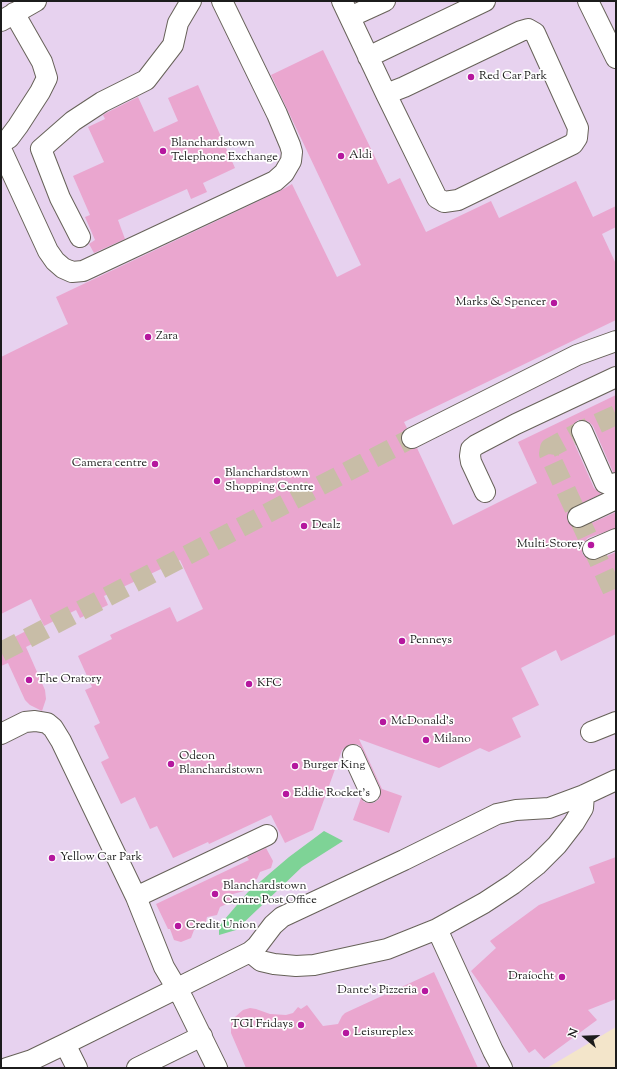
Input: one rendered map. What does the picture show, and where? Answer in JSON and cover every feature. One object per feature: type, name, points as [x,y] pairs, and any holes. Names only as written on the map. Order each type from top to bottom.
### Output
[{"type":"street","points":[[1,143],[9,138],[18,126],[40,92],[47,78],[42,62],[8,17],[36,1]]},
{"type":"street","points":[[80,237],[60,198],[41,149],[73,120],[102,102],[146,80],[173,45],[178,23],[191,1]]},
{"type":"street","points":[[1,149],[48,251],[55,261],[63,268],[72,272],[83,271],[275,181],[284,173],[291,161],[292,152],[290,145],[277,114],[222,1]]},
{"type":"street","points":[[385,1],[346,9],[368,57],[432,190],[437,198],[444,202],[458,200],[573,144],[577,138],[578,128],[535,34],[528,30],[520,31],[404,87],[386,94]]},
{"type":"street","points":[[368,57],[485,1]]},
{"type":"street","points":[[588,1],[616,58]]},
{"type":"street","points":[[412,438],[577,354],[616,341]]},
{"type":"street","points":[[485,492],[471,462],[471,449],[516,424],[616,377]]},
{"type":"street","points":[[582,431],[605,483],[611,485],[616,483]]},
{"type":"street","points":[[578,517],[616,499]]},
{"type":"street","points":[[593,549],[616,539]]},
{"type":"street","points":[[1,734],[25,722],[35,721],[47,723],[53,728],[61,741],[136,898],[162,962],[202,1036],[217,1068]]},
{"type":"street","points":[[591,732],[616,722]]},
{"type":"street","points":[[353,755],[370,792]]},
{"type":"street","points":[[7,1068],[32,1060],[250,952],[257,946],[273,924],[282,917],[404,860],[496,814],[516,810],[549,808],[584,795],[616,780]]},
{"type":"street","points":[[250,952],[261,961],[274,964],[296,966],[314,965],[387,949],[437,929],[484,903],[513,884],[537,865],[557,845],[574,823],[583,808],[584,795]]},
{"type":"street","points":[[136,898],[267,835]]},
{"type":"street","points":[[437,929],[502,1068]]},
{"type":"street","points":[[137,1068],[202,1036]]},
{"type":"street","points":[[65,1044],[77,1068]]},
{"type":"shaded area","points":[[1,1],[616,1],[616,1027],[547,1068],[1,1068]]},
{"type":"green space","points":[[324,831],[343,841],[302,867],[236,930],[219,935],[219,926],[248,892],[289,857]]},
{"type":"building","name":"Blanchardstown Shopping Centre","points":[[323,50],[388,184],[400,178],[426,232],[491,201],[499,218],[576,181],[593,217],[616,206],[616,227],[602,234],[616,264],[616,320],[404,422],[407,428],[402,432],[401,438],[405,447],[411,449],[417,448],[453,525],[537,483],[518,442],[616,395],[616,472],[613,472],[593,426],[584,420],[578,420],[573,425],[571,436],[594,488],[601,494],[573,507],[568,511],[567,516],[568,522],[571,526],[577,528],[583,527],[616,512],[616,528],[588,538],[584,542],[582,553],[586,558],[598,560],[616,552],[616,634],[561,661],[556,650],[521,668],[539,705],[512,718],[521,737],[489,752],[480,748],[439,768],[359,739],[382,789],[402,796],[389,833],[353,820],[361,798],[364,802],[374,803],[379,799],[381,793],[380,787],[363,750],[359,745],[354,744],[348,745],[342,750],[313,830],[285,843],[271,815],[209,844],[208,842],[173,858],[157,826],[150,829],[135,797],[121,804],[101,762],[109,758],[94,726],[100,723],[85,690],[92,687],[78,656],[112,639],[110,635],[170,607],[177,622],[203,609],[180,560],[104,596],[108,605],[80,618],[76,610],[44,626],[31,599],[1,614],[1,357],[68,324],[56,297],[292,184],[337,277],[361,265],[271,75]]},
{"type":"building","name":"Blanchardstown Telephone Exchange","points":[[198,85],[235,168],[203,183],[207,192],[191,199],[187,189],[118,220],[125,239],[94,253],[89,244],[95,240],[85,217],[90,215],[73,176],[104,162],[88,127],[105,119],[103,115],[108,112],[138,97],[154,132],[178,121],[168,98]]},
{"type":"building","points":[[26,631],[32,644],[26,647],[45,690],[46,699],[42,711],[30,705],[25,700],[8,663],[1,666],[1,644]]},
{"type":"building","points":[[266,848],[273,861],[271,868],[260,872],[257,879],[246,883],[244,891],[233,894],[231,902],[220,907],[217,915],[207,917],[205,926],[194,930],[191,938],[181,942],[174,940],[170,929],[168,929],[156,904],[249,860],[247,857]]},
{"type":"building","points":[[616,857],[616,999],[588,1010],[597,1020],[544,1059],[535,1049],[529,1053],[471,971],[496,948],[490,941],[539,905],[595,883],[589,867]]},
{"type":"building","points":[[434,972],[478,1068],[246,1068],[231,1033],[231,1023],[235,1017],[243,1010],[250,1008],[270,1014],[286,1015],[293,1013],[298,1007],[301,1009],[307,1005],[323,1026],[338,1024],[345,1013]]},
{"type":"tunnel","points":[[616,415],[583,430],[550,448],[549,454],[616,598]]},
{"type":"tunnel","points":[[1,652],[412,438]]},
{"type":"place","name":"Red Car Park","points":[[471,77]]},
{"type":"place","name":"Blanchardstown Telephone Exchange","points":[[163,151]]},
{"type":"place","name":"Aldi","points":[[341,156]]},
{"type":"place","name":"Marks & Spencer","points":[[554,303]]},
{"type":"place","name":"Zara","points":[[148,337]]},
{"type":"place","name":"Camera centre","points":[[155,464]]},
{"type":"place","name":"Blanchardstown Shopping Centre","points":[[217,481]]},
{"type":"place","name":"Dealz","points":[[304,526]]},
{"type":"place","name":"Multi-Storey","points":[[591,545]]},
{"type":"place","name":"Penneys","points":[[402,641]]},
{"type":"place","name":"The Oratory","points":[[29,680]]},
{"type":"place","name":"KFC","points":[[249,684]]},
{"type":"place","name":"McDonald's","points":[[383,722]]},
{"type":"place","name":"Milano","points":[[426,740]]},
{"type":"place","name":"Odeon Blanchardstown","points":[[171,764]]},
{"type":"place","name":"Burger King","points":[[295,766]]},
{"type":"place","name":"Eddie Rocket's","points":[[286,794]]},
{"type":"place","name":"Yellow Car Park","points":[[52,858]]},
{"type":"place","name":"Blanchardstown Centre Post Office","points":[[215,894]]},
{"type":"place","name":"Credit Union","points":[[178,926]]},
{"type":"place","name":"Draíocht","points":[[562,977]]},
{"type":"place","name":"Dante's Pizzeria","points":[[425,991]]},
{"type":"place","name":"TGI Fridays","points":[[301,1025]]},
{"type":"place","name":"Leisureplex","points":[[346,1033]]}]
